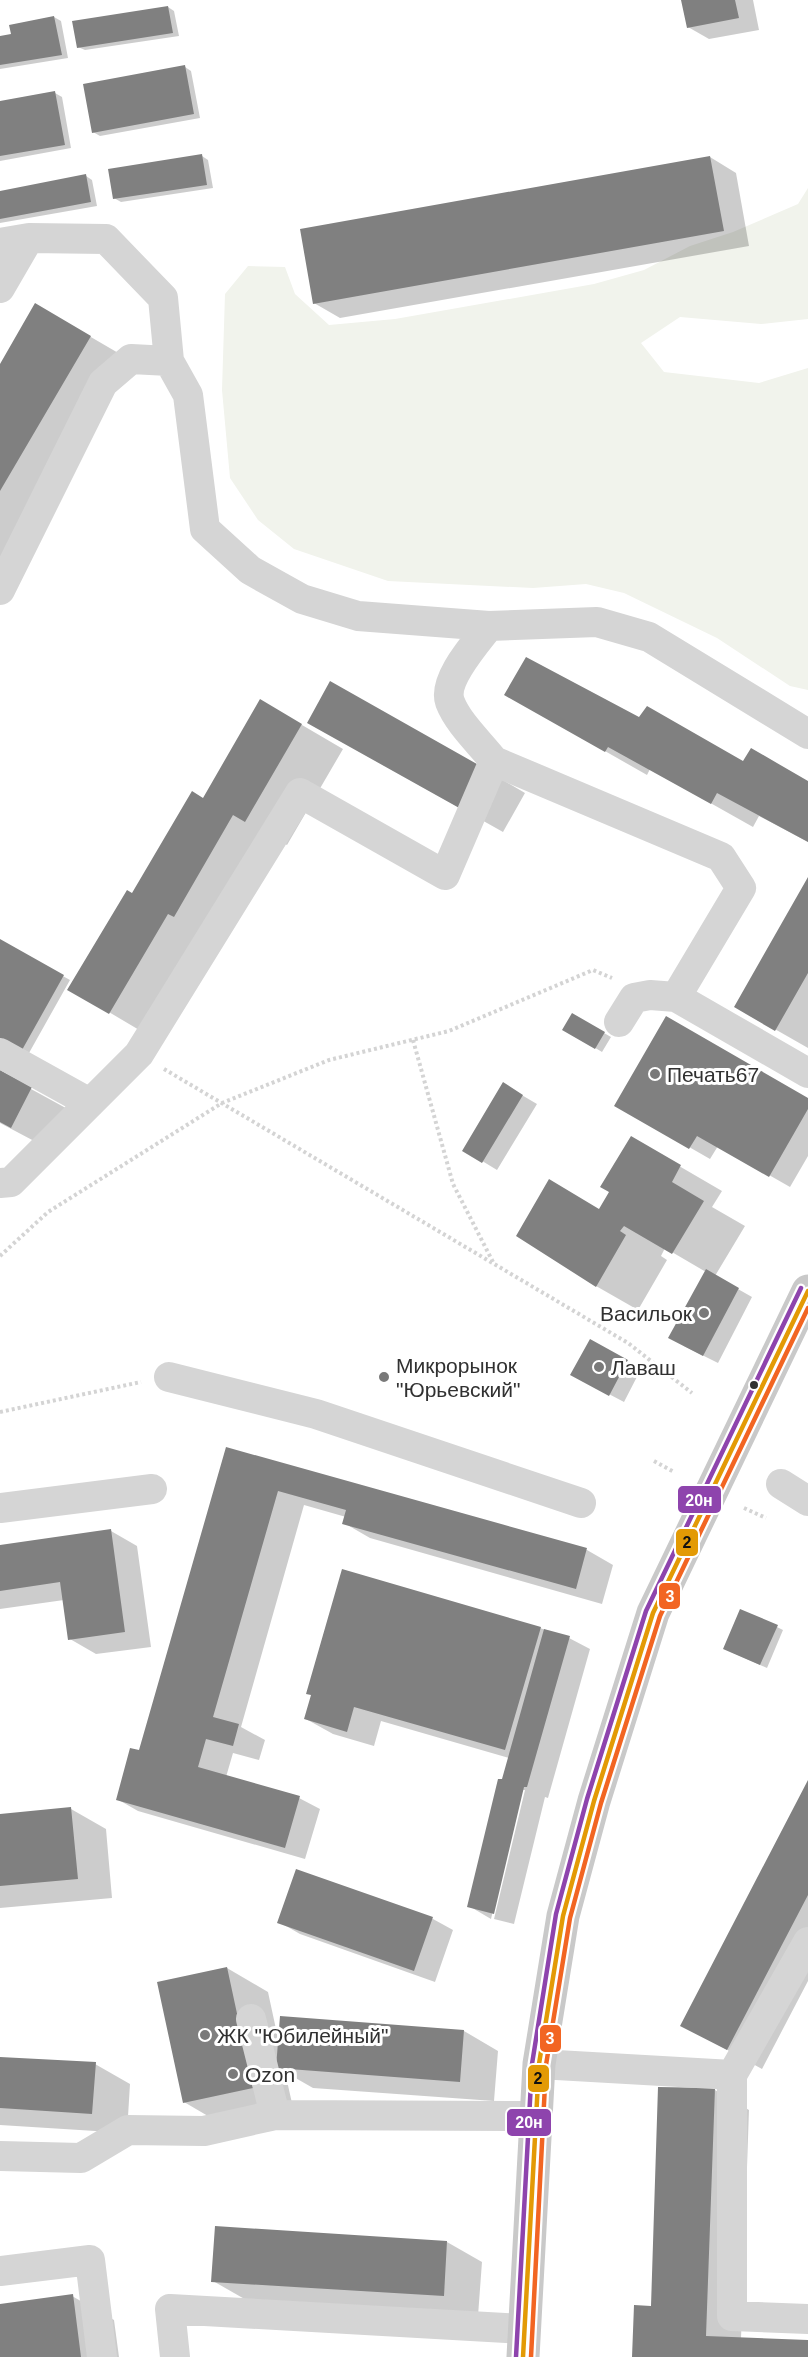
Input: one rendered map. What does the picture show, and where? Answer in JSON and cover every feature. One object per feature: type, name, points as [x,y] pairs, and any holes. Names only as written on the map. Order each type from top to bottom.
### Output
[{"type":"main road","points":[[524,2343],[539,2064],[563,1916],[594,1801],[643,1640],[678,1560],[808,1291]]},
{"type":"lane","points":[[0,288],[29,238]]},
{"type":"lane","points":[[0,243],[29,238],[106,239],[163,298],[169,361],[189,395],[205,529],[250,570],[302,599],[358,616],[489,626],[597,622],[649,637],[808,734]]},
{"type":"lane","points":[[0,590],[103,383],[131,359],[169,361]]},
{"type":"lane","points":[[489,626],[456,671],[450,687],[449,700],[458,716],[494,761],[721,857],[741,888],[663,996]]},
{"type":"lane","points":[[0,1183],[11,1182],[139,1054],[300,793],[445,875],[494,761]]},
{"type":"lane","points":[[619,1023],[634,998],[663,996],[808,1073]]},
{"type":"lane","points":[[0,1053],[90,1103]]},
{"type":"lane","points":[[169,1377],[316,1414],[580,1503]]},
{"type":"lane","points":[[781,1484],[808,1501]]},
{"type":"lane","points":[[0,1508],[152,1489]]},
{"type":"lane","points":[[808,1942],[732,2075],[732,2316],[808,2319]]},
{"type":"lane","points":[[251,2019],[275,2115]]},
{"type":"lane","points":[[539,2064],[732,2075]]},
{"type":"lane","points":[[0,2156],[81,2158],[129,2130],[204,2131],[275,2115],[535,2116]]},
{"type":"lane","points":[[0,2271],[90,2260],[102,2357]]},
{"type":"lane","points":[[175,2357],[170,2309],[524,2343]]},
{"type":"path","points":[[0,1256],[48,1212],[222,1103],[329,1060],[449,1031],[594,970],[663,996]]},
{"type":"path","points":[[413,1040],[453,1184],[494,1264]]},
{"type":"path","points":[[139,1054],[628,1343],[692,1393]]},
{"type":"path","points":[[0,1412],[169,1377]]},
{"type":"path","points":[[654,1461],[674,1472]]},
{"type":"path","points":[[744,1508],[766,1518]]},
{"type":"shaded area","points":[[808,188],[808,319],[761,324],[680,317],[641,343],[664,372],[759,383],[808,368],[808,690],[790,686],[717,638],[624,593],[586,584],[533,588],[388,581],[294,549],[258,520],[230,478],[222,390],[225,294],[248,266],[285,267],[295,294],[329,325],[395,319],[594,284],[644,270],[690,246],[733,232],[798,204]]},
{"type":"building","points":[[681,0],[735,0],[739,18],[687,28]]},
{"type":"building","points":[[168,6],[173,33],[77,48],[72,21]]},
{"type":"building","points":[[54,16],[62,55],[0,65],[0,36],[11,34],[9,25]]},
{"type":"building","points":[[185,65],[194,114],[92,133],[83,84]]},
{"type":"building","points":[[55,91],[65,145],[0,156],[0,101]]},
{"type":"building","points":[[202,154],[207,185],[113,199],[108,169]]},
{"type":"building","points":[[710,156],[724,231],[313,304],[300,229]]},
{"type":"building","points":[[86,174],[91,202],[0,219],[0,191]]},
{"type":"building","points":[[35,303],[91,336],[0,491],[0,364]]},
{"type":"building","points":[[526,657],[639,717],[647,706],[743,761],[751,748],[808,781],[808,842],[717,793],[711,804],[608,747],[605,752],[504,695]]},
{"type":"building","points":[[330,681],[484,768],[461,809],[307,723]]},
{"type":"building","points":[[260,699],[302,724],[245,822],[233,815],[174,917],[168,914],[109,1014],[67,990],[127,890],[132,893],[192,791],[203,798]]},
{"type":"building","points":[[808,877],[808,973],[775,1031],[734,1007]]},
{"type":"building","points":[[0,939],[64,975],[22,1050],[0,1038]]},
{"type":"building","points":[[572,1013],[605,1032],[595,1049],[562,1030]]},
{"type":"building","points":[[666,1016],[808,1098],[808,1109],[769,1177],[697,1136],[689,1149],[614,1106]]},
{"type":"building","points":[[0,1070],[32,1087],[11,1128],[0,1122]]},
{"type":"building","points":[[503,1082],[523,1095],[482,1163],[462,1151]]},
{"type":"building","points":[[631,1136],[681,1165],[672,1182],[704,1201],[672,1254],[624,1226],[620,1231],[626,1235],[596,1287],[516,1236],[549,1179],[599,1209],[609,1192],[600,1187]]},
{"type":"building","name":"Васильок","points":[[706,1269],[739,1288],[703,1356],[668,1338]]},
{"type":"building","name":"Лаваш","points":[[590,1339],[628,1360],[609,1396],[570,1375]]},
{"type":"building","points":[[226,1447],[587,1548],[576,1589],[342,1524],[346,1510],[278,1491],[213,1717],[239,1724],[233,1746],[206,1739],[198,1767],[300,1796],[285,1848],[116,1800],[130,1748],[139,1750]]},
{"type":"building","points":[[111,1529],[125,1632],[68,1640],[60,1582],[0,1591],[0,1545]]},
{"type":"building","points":[[342,1569],[541,1627],[505,1750],[354,1707],[347,1732],[304,1719],[311,1695],[306,1694]]},
{"type":"building","points":[[740,1609],[778,1625],[760,1665],[723,1649]]},
{"type":"building","points":[[544,1629],[570,1636],[527,1787],[524,1787],[494,1914],[467,1907],[498,1779],[502,1779]]},
{"type":"building","points":[[808,1780],[808,1895],[727,2050],[680,2026]]},
{"type":"building","points":[[71,1807],[78,1879],[0,1886],[0,1814]]},
{"type":"building","points":[[296,1869],[433,1917],[414,1971],[277,1923]]},
{"type":"building","name":"ЖК \"Юбилейный\"","points":[[227,1967],[253,2088],[183,2103],[157,1982]]},
{"type":"building","points":[[280,2016],[464,2030],[460,2082],[276,2068]]},
{"type":"building","points":[[0,2057],[96,2062],[92,2114],[0,2108]]},
{"type":"building","points":[[658,2087],[715,2088],[706,2336],[808,2340],[808,2357],[632,2357],[634,2305],[651,2306]]},
{"type":"building","points":[[215,2226],[447,2241],[444,2296],[211,2282]]},
{"type":"building","points":[[73,2294],[81,2357],[0,2357],[0,2304]]},
{"type":"transit line","name":"20н","points":[[516,2357],[532,2064],[556,1914],[587,1799],[646,1611],[801,1288]]},
{"type":"transit line","name":"2","points":[[523,2357],[539,2064],[563,1916],[594,1801],[653,1613],[808,1291]]},
{"type":"transit line","name":"3","points":[[531,2357],[546,2065],[570,1918],[601,1803],[660,1616],[808,1308]]},
{"type":"place","name":"Печать67","points":[[655,1074]]},
{"type":"place","name":"Васильок","points":[[704,1313]]},
{"type":"place","name":"Лаваш","points":[[599,1367]]},
{"type":"place","name":"Микрорынок \"Юрьевский\"","points":[[384,1377]]},
{"type":"place","name":"ЖК \"Юбилейный\"","points":[[205,2035]]},
{"type":"place","name":"Ozon","points":[[233,2074]]}]
